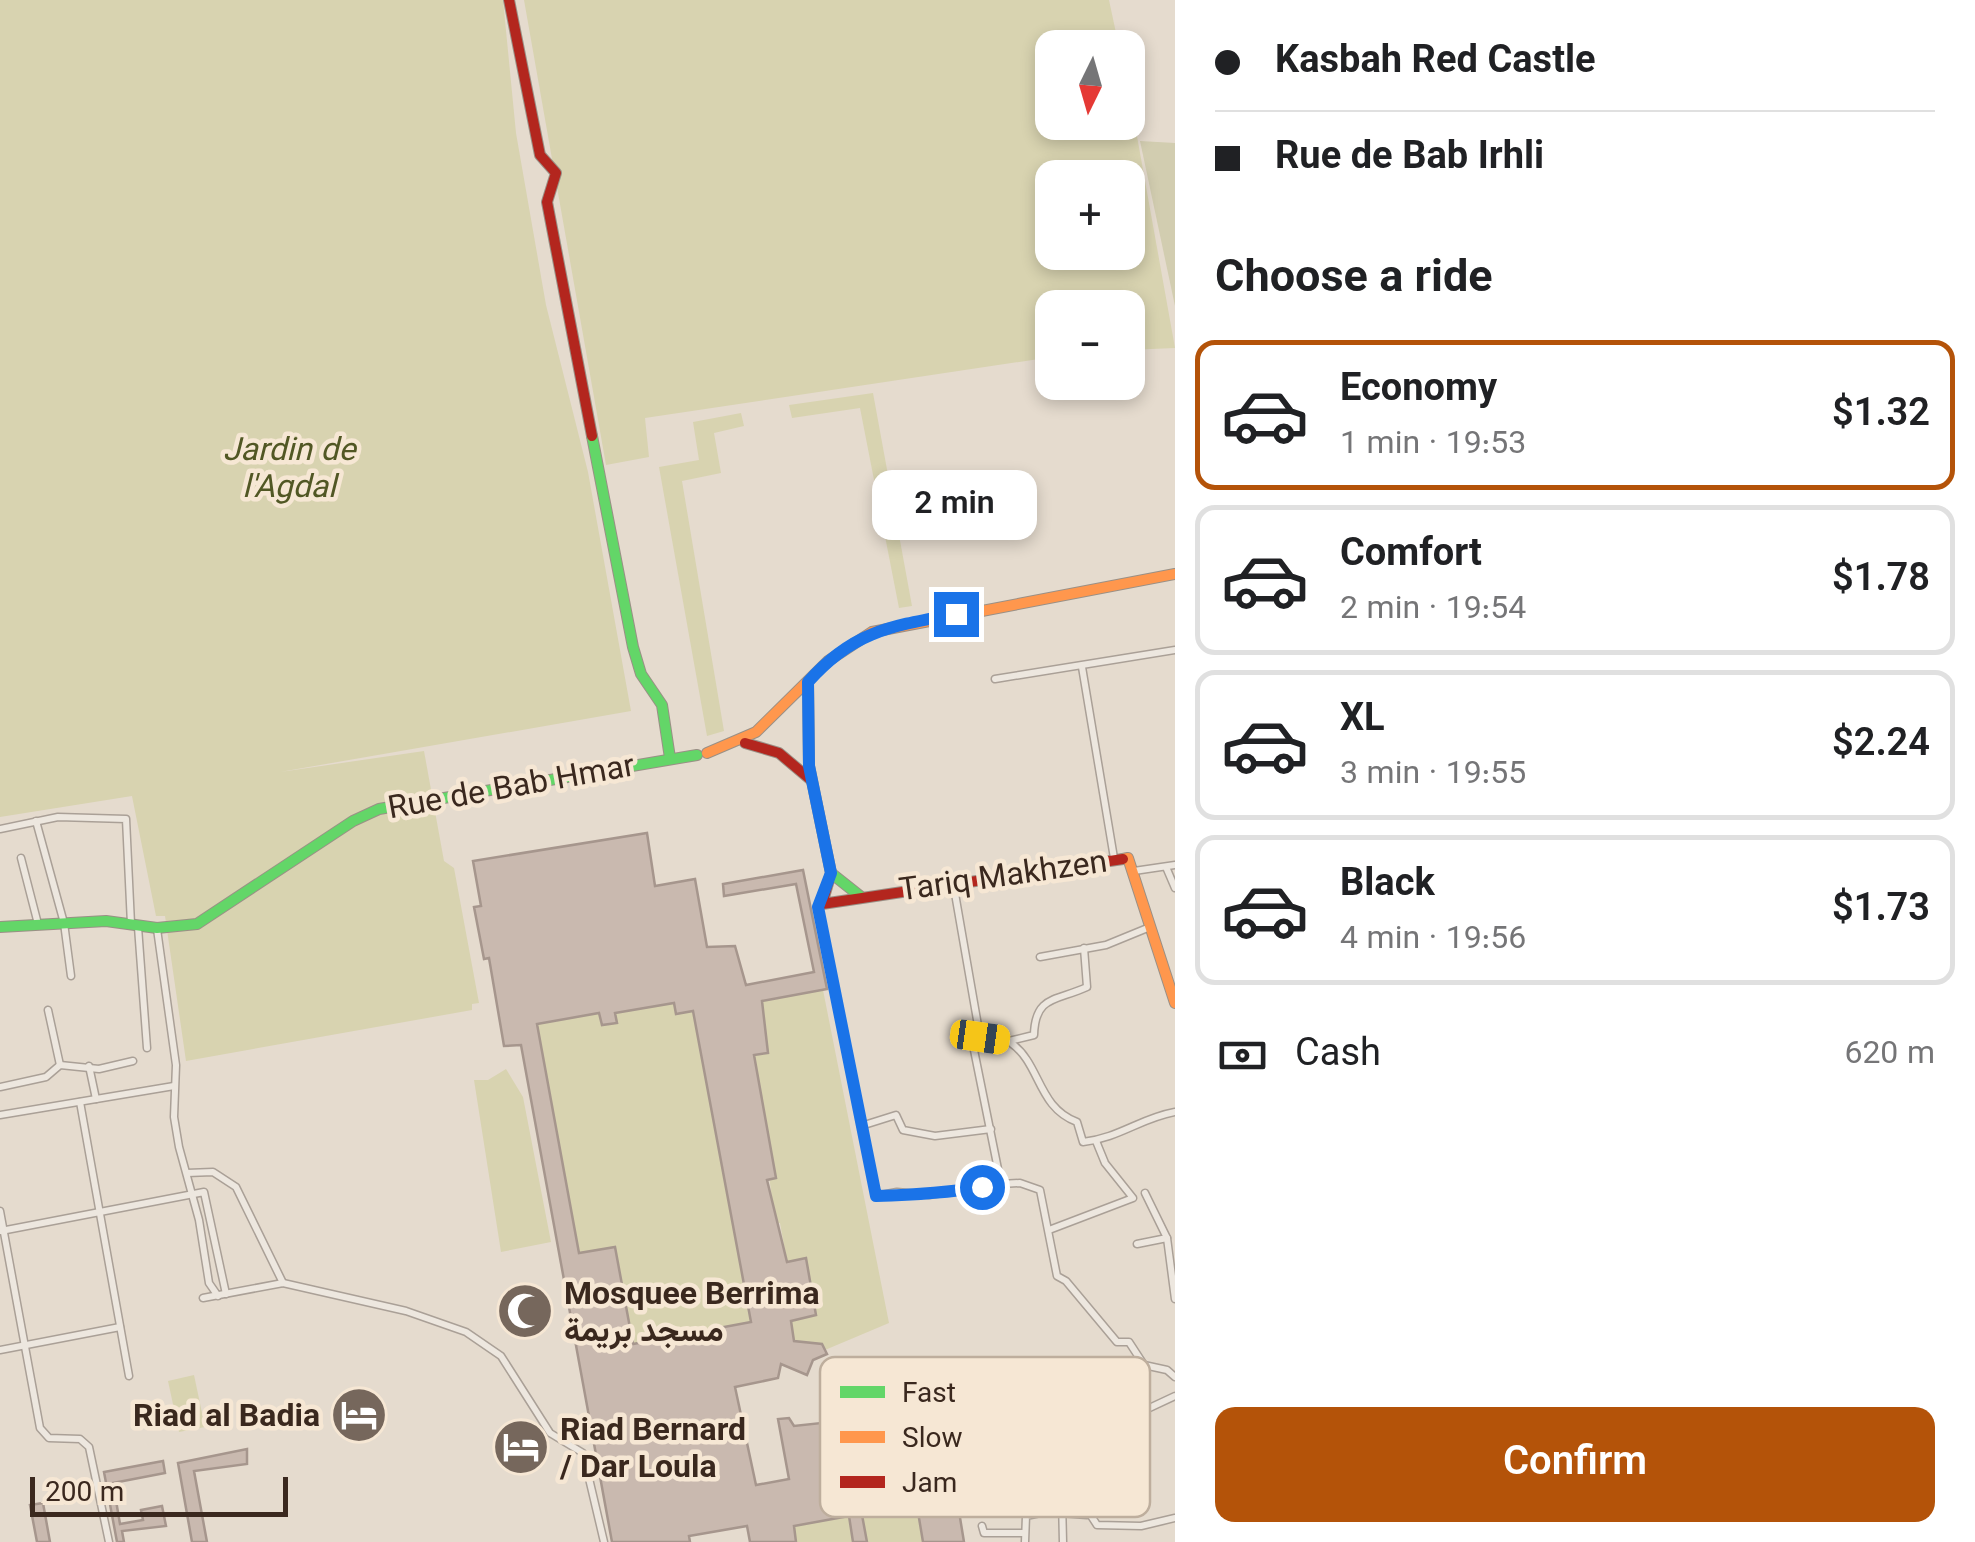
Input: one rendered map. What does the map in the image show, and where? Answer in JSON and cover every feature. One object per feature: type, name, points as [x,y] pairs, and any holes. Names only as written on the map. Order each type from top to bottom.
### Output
[{"type":"street","points":[[510,0],[540,154],[556,173],[547,202],[633,646],[641,674],[662,705],[670,758]]},
{"type":"street","points":[[744,743],[842,648],[872,632],[1175,574]]},
{"type":"street","points":[[995,678],[1175,650]]},
{"type":"street","points":[[1082,667],[1114,858]]},
{"type":"street","points":[[808,682],[811,780],[831,873],[818,907],[876,1196],[897,1192],[924,1196],[1020,1183],[1040,1190],[1057,1276],[1066,1281],[1117,1342],[1129,1342],[1139,1357]]},
{"type":"street","points":[[744,743],[779,752],[811,780]]},
{"type":"street","name":"Rue de Bab Hmar","points":[[0,927],[64,923],[157,928],[197,924],[352,821],[378,809],[702,754],[744,743]]},
{"type":"street","points":[[0,829],[36,820],[106,815],[126,819],[147,1048]]},
{"type":"street","points":[[36,820],[64,923],[70,976]]},
{"type":"street","points":[[21,858],[38,925]]},
{"type":"street","name":"Tariq Makhzen","points":[[822,904],[1114,858],[1130,859],[1134,871],[1171,866]]},
{"type":"street","points":[[1171,866],[1175,888]]},
{"type":"street","points":[[1134,871],[1175,1003]]},
{"type":"street","points":[[831,873],[860,896]]},
{"type":"street","points":[[953,882],[980,1037],[974,1050],[1001,1184]]},
{"type":"street","points":[[1040,956],[1084,948],[1150,927]]},
{"type":"street","points":[[157,928],[176,1064],[176,1132],[209,1282],[222,1295]]},
{"type":"street","points":[[980,1037],[1009,1041],[1034,1035],[1034,1021],[1043,1004],[1087,987],[1084,948]]},
{"type":"street","points":[[0,1087],[54,1074],[60,1065],[48,1010]]},
{"type":"street","points":[[1009,1041],[1027,1060],[1060,1115],[1077,1122],[1083,1142],[1128,1133],[1141,1120],[1175,1112]]},
{"type":"street","points":[[60,1065],[106,1068],[133,1061]]},
{"type":"street","points":[[90,1066],[96,1100]]},
{"type":"street","points":[[0,1115],[174,1086]]},
{"type":"street","points":[[80,1102],[129,1376]]},
{"type":"street","points":[[861,1126],[896,1115],[903,1130],[925,1136],[991,1129]]},
{"type":"street","points":[[1049,1230],[1132,1198],[1106,1163],[1096,1141]]},
{"type":"street","points":[[187,1173],[213,1172],[236,1187],[283,1282]]},
{"type":"street","points":[[2,1231],[205,1193],[222,1295]]},
{"type":"street","points":[[1146,1193],[1167,1238],[1175,1299]]},
{"type":"street","points":[[0,1210],[44,1435],[80,1439],[89,1447],[109,1542]]},
{"type":"street","points":[[1137,1244],[1167,1238]]},
{"type":"street","points":[[203,1298],[283,1282],[406,1311],[466,1332],[493,1348],[550,1433],[582,1452],[604,1542]]},
{"type":"street","points":[[0,1350],[120,1328]]},
{"type":"street","points":[[1150,1366],[1167,1370],[1175,1378]]},
{"type":"street","points":[[1150,1408],[1175,1396]]},
{"type":"street","points":[[1026,1517],[1026,1542]]},
{"type":"street","points":[[1060,1517],[1063,1542]]},
{"type":"street","points":[[1090,1517],[1096,1525],[1114,1527],[1175,1518]]},
{"type":"street","points":[[982,1526],[984,1533],[1024,1533]]},
{"type":"green space","name":"Jardin de l'Agdal","points":[[0,0],[503,0],[516,133],[546,305],[588,472],[631,711],[280,772],[424,751],[444,861],[454,868],[479,1003],[472,1004],[472,1010],[186,1061],[165,916],[156,916],[132,796],[0,817]]},
{"type":"green space","points":[[524,0],[1109,0],[1115,30],[1035,30],[1035,140],[1138,140],[1141,160],[1035,160],[1035,270],[1145,270],[1145,181],[1175,348],[1145,349],[1145,290],[1035,290],[1035,360],[645,418],[649,457],[606,465]]},
{"type":"green space","points":[[873,393],[912,606],[899,608],[860,408],[792,418],[789,405]]},
{"type":"green space","points":[[741,413],[744,426],[714,433],[721,473],[682,481],[724,731],[707,736],[659,467],[699,460],[693,422]]},
{"type":"green space","points":[[823,990],[889,1323],[825,1350],[821,1344],[794,1341],[791,1321],[806,1258],[787,1262],[780,1223],[775,1223],[754,1055],[768,1052],[762,1001]]},
{"type":"green space","points":[[674,1003],[676,1014],[693,1011],[751,1322],[633,1344],[615,1247],[579,1253],[537,1024],[599,1013],[602,1025],[617,1022],[615,1013]]},
{"type":"green space","points":[[506,1069],[523,1097],[551,1242],[501,1252],[474,1080],[488,1080]]},
{"type":"green space","points":[[194,1375],[205,1427],[179,1432],[168,1381]]},
{"type":"green space","points":[[849,1517],[853,1542],[796,1542],[794,1526]]},
{"type":"green space","points":[[862,1517],[919,1517],[923,1542],[867,1542]]},
{"type":"shaded area","points":[[1140,141],[1175,143],[1175,306],[1145,160]]},
{"type":"building","points":[[647,833],[655,886],[695,879],[707,947],[735,946],[746,985],[814,972],[796,884],[724,896],[723,884],[803,870],[827,989],[762,1001],[768,1053],[754,1055],[776,1178],[767,1180],[787,1262],[806,1258],[816,1315],[791,1321],[794,1341],[822,1344],[827,1354],[813,1360],[807,1375],[781,1364],[778,1378],[735,1387],[756,1485],[789,1479],[778,1419],[789,1418],[794,1426],[820,1423],[820,1517],[844,1517],[794,1526],[796,1542],[750,1542],[747,1526],[689,1536],[690,1542],[612,1542],[521,1045],[504,1046],[489,958],[484,959],[474,907],[481,906],[473,861]],"holes":[[[674,1003],[676,1014],[693,1011],[751,1322],[633,1344],[615,1247],[579,1253],[537,1024],[599,1013],[602,1025],[617,1023],[615,1013]]]},
{"type":"building","points":[[247,1449],[247,1464],[194,1471],[207,1542],[192,1542],[178,1463]]},
{"type":"building","points":[[163,1461],[165,1473],[113,1483],[120,1524],[143,1520],[141,1510],[162,1506],[166,1526],[122,1531],[124,1542],[117,1542],[104,1472]]},
{"type":"building","points":[[43,1503],[50,1542],[37,1542],[30,1505]]},
{"type":"building","points":[[849,1517],[862,1517],[867,1542],[853,1542]]},
{"type":"building","points":[[919,1517],[960,1517],[964,1542],[923,1542]]},
{"type":"traffic: fast","points":[[592,436],[633,647],[641,674],[662,705],[670,758]]},
{"type":"traffic: fast","points":[[0,927],[106,921],[157,928],[197,924],[353,821],[379,809],[697,755]]},
{"type":"traffic: fast","points":[[831,873],[860,896]]},
{"type":"traffic: slow","points":[[707,753],[756,732],[828,661],[872,632],[1175,574]]},
{"type":"traffic: slow","points":[[1123,859],[1128,858],[1175,1003]]},
{"type":"traffic: jam","points":[[509,0],[540,155],[556,173],[547,202],[592,436]]},
{"type":"traffic: jam","points":[[808,683],[809,766],[831,873],[822,904],[1123,859]]},
{"type":"traffic: jam","points":[[745,743],[779,753],[811,780]]},
{"type":"place","name":"Mosquee Berrima مسجد بريمة","points":[[525,1311]]},
{"type":"place","name":"Riad al Badia","points":[[359,1415]]},
{"type":"place","name":"Riad Bernard / Dar Loula","points":[[521,1447]]},
{"type":"route","points":[[956,614],[872,632],[852,641],[826,662],[808,682],[809,766],[831,873],[818,907],[876,1196],[897,1192],[924,1196],[982,1187]]}]
